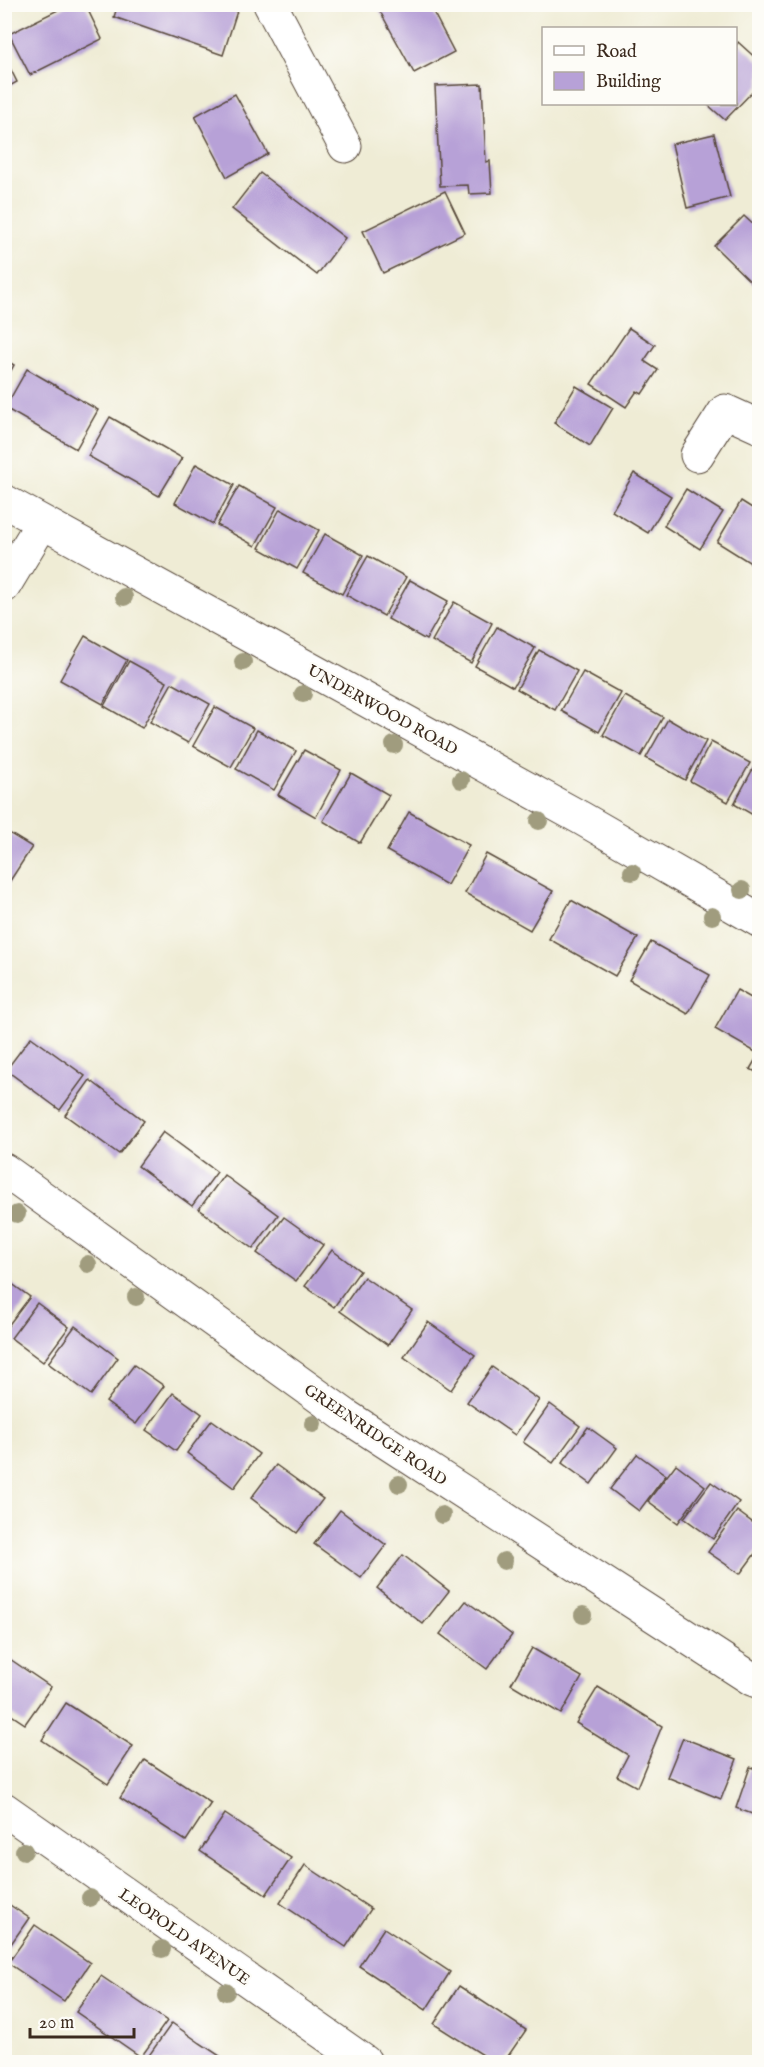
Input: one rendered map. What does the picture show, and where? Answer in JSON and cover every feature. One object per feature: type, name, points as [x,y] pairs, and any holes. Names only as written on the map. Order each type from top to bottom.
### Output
[{"type":"street","points":[[270,4],[345,146]]},
{"type":"street","points":[[697,455],[725,411],[759,427]]},
{"type":"street","name":"UNDERWOOD ROAD","points":[[4,501],[581,818],[759,921]]},
{"type":"street","points":[[4,586],[42,523]]},
{"type":"street","name":"GREENRIDGE ROAD","points":[[4,1170],[346,1416],[759,1682]]},
{"type":"street","name":"LEOPOLD AVENUE","points":[[4,1809],[365,2062]]},
{"type":"building","points":[[70,4],[85,4],[102,39],[30,75],[9,34]]},
{"type":"building","points":[[118,4],[220,4],[237,11],[223,55],[114,17]]},
{"type":"building","points":[[376,4],[429,4],[454,52],[414,73]]},
{"type":"building","points":[[738,42],[760,62],[760,84],[725,120],[708,105],[737,105]]},
{"type":"building","points":[[4,56],[17,82],[4,89]]},
{"type":"building","points":[[482,84],[486,162],[490,161],[492,193],[469,194],[468,185],[440,186],[435,86]]},
{"type":"building","points":[[235,94],[268,154],[227,177],[195,116]]},
{"type":"building","points":[[714,134],[730,197],[687,208],[672,144]]},
{"type":"building","points":[[260,173],[345,238],[317,275],[232,209]]},
{"type":"building","points":[[445,191],[465,233],[383,273],[363,231]]},
{"type":"building","points":[[744,216],[760,231],[760,291],[714,246]]},
{"type":"building","points":[[629,328],[655,345],[644,361],[658,370],[642,394],[637,391],[626,407],[591,384]]},
{"type":"building","points":[[4,359],[14,365],[4,383]]},
{"type":"building","points":[[27,369],[98,410],[76,449],[5,408]]},
{"type":"building","points":[[576,386],[613,408],[590,446],[554,423]]},
{"type":"building","points":[[110,417],[182,458],[159,496],[88,456]]},
{"type":"building","points":[[196,464],[234,485],[213,524],[175,503]]},
{"type":"building","points":[[634,473],[671,496],[648,533],[612,511]]},
{"type":"building","points":[[239,486],[277,507],[255,546],[217,525]]},
{"type":"building","points":[[686,489],[723,512],[700,549],[664,526]]},
{"type":"building","points":[[741,501],[760,513],[760,563],[757,567],[717,542]]},
{"type":"building","points":[[280,509],[319,530],[297,569],[259,548]]},
{"type":"building","points":[[325,534],[363,555],[342,594],[303,573]]},
{"type":"building","points":[[368,556],[406,577],[384,616],[346,595]]},
{"type":"building","points":[[410,580],[448,601],[426,640],[388,619]]},
{"type":"building","points":[[454,602],[492,623],[471,663],[432,641]]},
{"type":"building","points":[[497,627],[535,648],[513,687],[475,666]]},
{"type":"building","points":[[85,636],[127,660],[103,704],[60,680]]},
{"type":"building","points":[[539,650],[577,671],[555,710],[517,689]]},
{"type":"building","points":[[129,661],[167,682],[142,728],[104,706]]},
{"type":"building","points":[[583,672],[621,693],[599,732],[561,711]]},
{"type":"building","points":[[172,683],[210,704],[188,743],[150,722]]},
{"type":"building","points":[[625,696],[663,717],[641,756],[603,735]]},
{"type":"building","points":[[215,707],[253,728],[231,767],[193,746]]},
{"type":"building","points":[[668,719],[706,741],[685,780],[646,758]]},
{"type":"building","points":[[257,730],[296,751],[274,790],[236,769]]},
{"type":"building","points":[[711,742],[750,763],[728,802],[690,781]]},
{"type":"building","points":[[304,750],[341,770],[316,817],[278,795]]},
{"type":"building","points":[[755,765],[760,768],[760,819],[734,804]]},
{"type":"building","points":[[351,773],[389,795],[360,843],[323,821]]},
{"type":"building","points":[[409,812],[469,845],[447,885],[387,851]]},
{"type":"building","points":[[4,830],[32,847],[8,884],[4,882]]},
{"type":"building","points":[[486,854],[553,891],[530,930],[465,893]]},
{"type":"building","points":[[571,900],[638,938],[615,976],[549,939]]},
{"type":"building","points":[[651,942],[710,975],[688,1014],[629,980]]},
{"type":"building","points":[[737,990],[760,1003],[760,1074],[750,1069],[759,1054],[715,1029]]},
{"type":"building","points":[[31,1037],[85,1076],[60,1110],[6,1070]]},
{"type":"building","points":[[90,1080],[144,1121],[119,1154],[65,1115]]},
{"type":"building","points":[[163,1132],[217,1172],[192,1206],[138,1166]]},
{"type":"building","points":[[224,1175],[278,1215],[253,1249],[199,1209]]},
{"type":"building","points":[[284,1217],[323,1245],[296,1281],[257,1253]]},
{"type":"building","points":[[332,1250],[360,1271],[334,1307],[305,1286]]},
{"type":"building","points":[[364,1277],[412,1310],[388,1345],[340,1311]]},
{"type":"building","points":[[4,1278],[30,1297],[4,1331]]},
{"type":"building","points":[[37,1303],[69,1327],[43,1362],[11,1338]]},
{"type":"building","points":[[428,1322],[475,1355],[451,1390],[404,1357]]},
{"type":"building","points":[[75,1326],[118,1358],[91,1395],[48,1363]]},
{"type":"building","points":[[134,1365],[164,1386],[136,1424],[106,1402]]},
{"type":"building","points":[[492,1367],[539,1400],[515,1435],[467,1402]]},
{"type":"building","points":[[173,1393],[202,1414],[176,1451],[146,1430]]},
{"type":"building","points":[[550,1404],[580,1426],[553,1463],[523,1442]]},
{"type":"building","points":[[212,1420],[259,1454],[234,1488],[187,1453]]},
{"type":"building","points":[[588,1427],[617,1448],[591,1484],[562,1463]]},
{"type":"building","points":[[637,1454],[666,1475],[639,1511],[610,1489]]},
{"type":"building","points":[[676,1464],[705,1486],[678,1523],[648,1501]]},
{"type":"building","points":[[276,1465],[323,1499],[297,1533],[251,1498]]},
{"type":"building","points":[[711,1482],[739,1502],[713,1539],[684,1518]]},
{"type":"building","points":[[340,1510],[386,1545],[361,1578],[314,1544]]},
{"type":"building","points":[[737,1511],[760,1528],[760,1547],[740,1574],[708,1552]]},
{"type":"building","points":[[403,1555],[449,1591],[423,1624],[377,1588]]},
{"type":"building","points":[[466,1601],[512,1635],[487,1669],[440,1634]]},
{"type":"building","points":[[532,1648],[582,1677],[561,1714],[511,1684]]},
{"type":"building","points":[[4,1655],[51,1687],[25,1724],[4,1710]]},
{"type":"building","points":[[598,1687],[662,1726],[637,1787],[617,1776],[628,1755],[576,1723]]},
{"type":"building","points":[[66,1703],[133,1746],[108,1784],[42,1740]]},
{"type":"building","points":[[683,1738],[737,1759],[721,1799],[667,1777]]},
{"type":"building","points":[[145,1760],[211,1803],[186,1841],[120,1798]]},
{"type":"building","points":[[750,1767],[760,1770],[760,1817],[736,1808]]},
{"type":"building","points":[[225,1814],[291,1858],[266,1895],[200,1851]]},
{"type":"building","points":[[305,1865],[371,1909],[346,1947],[280,1903]]},
{"type":"building","points":[[4,1901],[29,1918],[4,1954]]},
{"type":"building","points":[[35,1925],[90,1963],[64,2001],[8,1963]]},
{"type":"building","points":[[384,1928],[450,1972],[426,2010],[359,1966]]},
{"type":"building","points":[[101,1976],[167,2021],[141,2057],[76,2012]]},
{"type":"building","points":[[459,1986],[526,2030],[504,2062],[494,2062],[434,2024]]},
{"type":"building","points":[[172,2023],[200,2043],[229,2062],[145,2061]]}]
